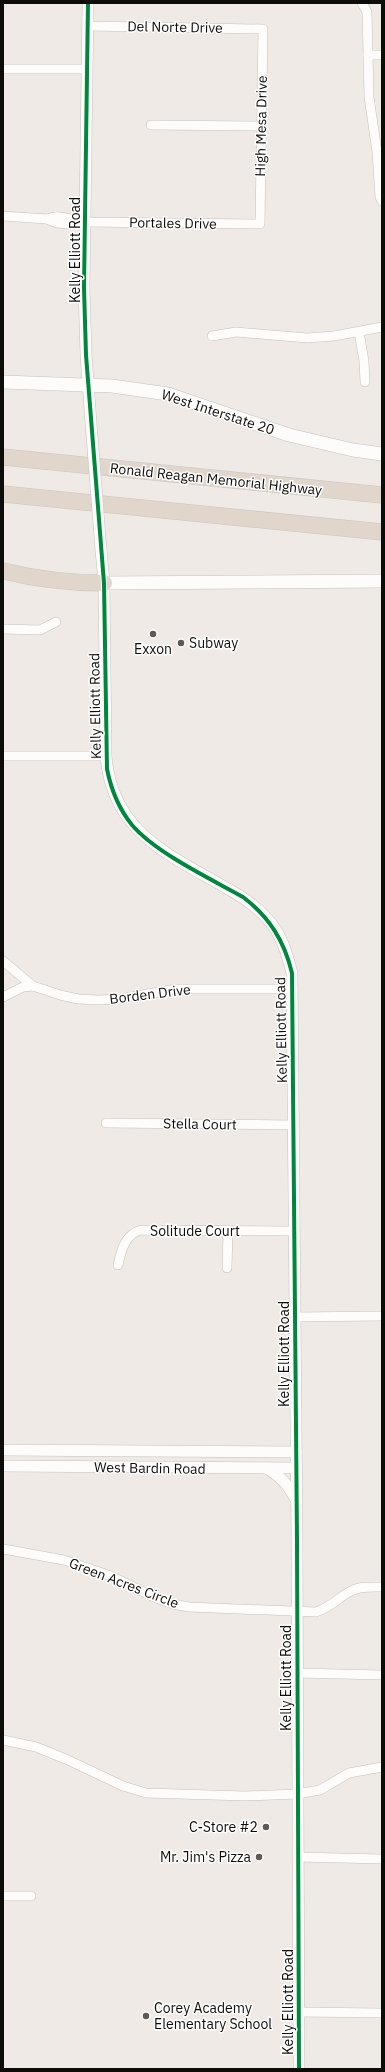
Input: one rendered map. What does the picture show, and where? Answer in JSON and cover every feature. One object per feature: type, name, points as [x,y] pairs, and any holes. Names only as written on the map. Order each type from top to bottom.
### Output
[{"type":"highway","name":"Ronald Reagan Memorial Highway","points":[[3,457],[382,495]]},
{"type":"highway","points":[[3,494],[382,532]]},
{"type":"highway","points":[[3,571],[41,579],[76,583],[104,583]]},
{"type":"main road","name":"West Interstate 20","points":[[3,382],[112,386],[168,394],[289,435],[340,448],[382,454]]},
{"type":"main road","points":[[104,583],[382,581]]},
{"type":"street","name":"Kelly Elliott Road","points":[[88,3],[87,69],[80,222],[89,386],[104,583],[107,769],[113,791],[132,825],[143,836],[168,854],[242,897],[267,919],[275,929],[286,951],[292,973],[295,1423],[297,1502],[296,1613],[299,2069]]},
{"type":"street","points":[[362,3],[367,12],[369,97],[382,201]]},
{"type":"street","name":"Del Norte Drive","points":[[88,26],[263,29]]},
{"type":"street","name":"High Mesa Drive","points":[[260,224],[263,29]]},
{"type":"street","points":[[368,55],[382,55]]},
{"type":"street","points":[[3,69],[87,69]]},
{"type":"street","points":[[151,125],[261,126]]},
{"type":"street","name":"Portales Drive","points":[[3,216],[47,220],[53,217],[67,217],[80,222],[260,224]]},
{"type":"street","points":[[212,336],[236,332],[307,338],[359,332],[382,327]]},
{"type":"street","points":[[359,332],[364,361],[365,382]]},
{"type":"street","points":[[3,629],[40,630],[56,622]]},
{"type":"street","points":[[3,756],[106,756]]},
{"type":"street","name":"Borden Drive","points":[[3,961],[33,986],[60,995],[99,1000],[120,999],[176,988],[293,989]]},
{"type":"street","points":[[3,997],[23,987],[33,986]]},
{"type":"street","name":"Stella Court","points":[[106,1123],[293,1125]]},
{"type":"street","points":[[227,1268],[228,1231]]},
{"type":"street","name":"Solitude Court","points":[[118,1265],[126,1242],[135,1232],[294,1231]]},
{"type":"street","points":[[295,1317],[382,1316]]},
{"type":"street","points":[[274,1452],[287,1442],[295,1423]]},
{"type":"street","name":"West Bardin Road","points":[[3,1450],[296,1452]]},
{"type":"street","name":"West Bardin Road","points":[[3,1466],[296,1468]]},
{"type":"street","points":[[265,1468],[283,1479],[289,1486],[297,1502]]},
{"type":"street","name":"Green Acres Circle","points":[[3,1549],[70,1562],[111,1576],[154,1597],[173,1604],[189,1607],[296,1613],[316,1612],[329,1608],[351,1590],[367,1587],[382,1587]]},
{"type":"street","points":[[297,1673],[382,1675]]},
{"type":"street","points":[[3,1740],[42,1750],[68,1760],[123,1786],[146,1793],[245,1796],[297,1794],[320,1790],[349,1773],[382,1767]]},
{"type":"street","points":[[298,1857],[382,1859]]},
{"type":"street","points":[[3,1896],[31,1896]]},
{"type":"street","points":[[299,2012],[382,2013]]},
{"type":"cycle path","points":[[88,3],[84,288],[86,355],[104,583],[107,769],[116,798],[132,825],[142,835],[169,855],[243,897],[252,905],[268,921],[280,940],[285,950],[292,973],[297,1539],[299,2069]]},
{"type":"place","name":"Exxon","points":[[153,634]]},
{"type":"place","name":"Subway","points":[[181,643]]},
{"type":"place","name":"C-Store #2","points":[[266,1827]]},
{"type":"place","name":"Mr. Jim's Pizza","points":[[259,1857]]},
{"type":"place","name":"Corey Academy Elementary School","points":[[146,2016]]}]
